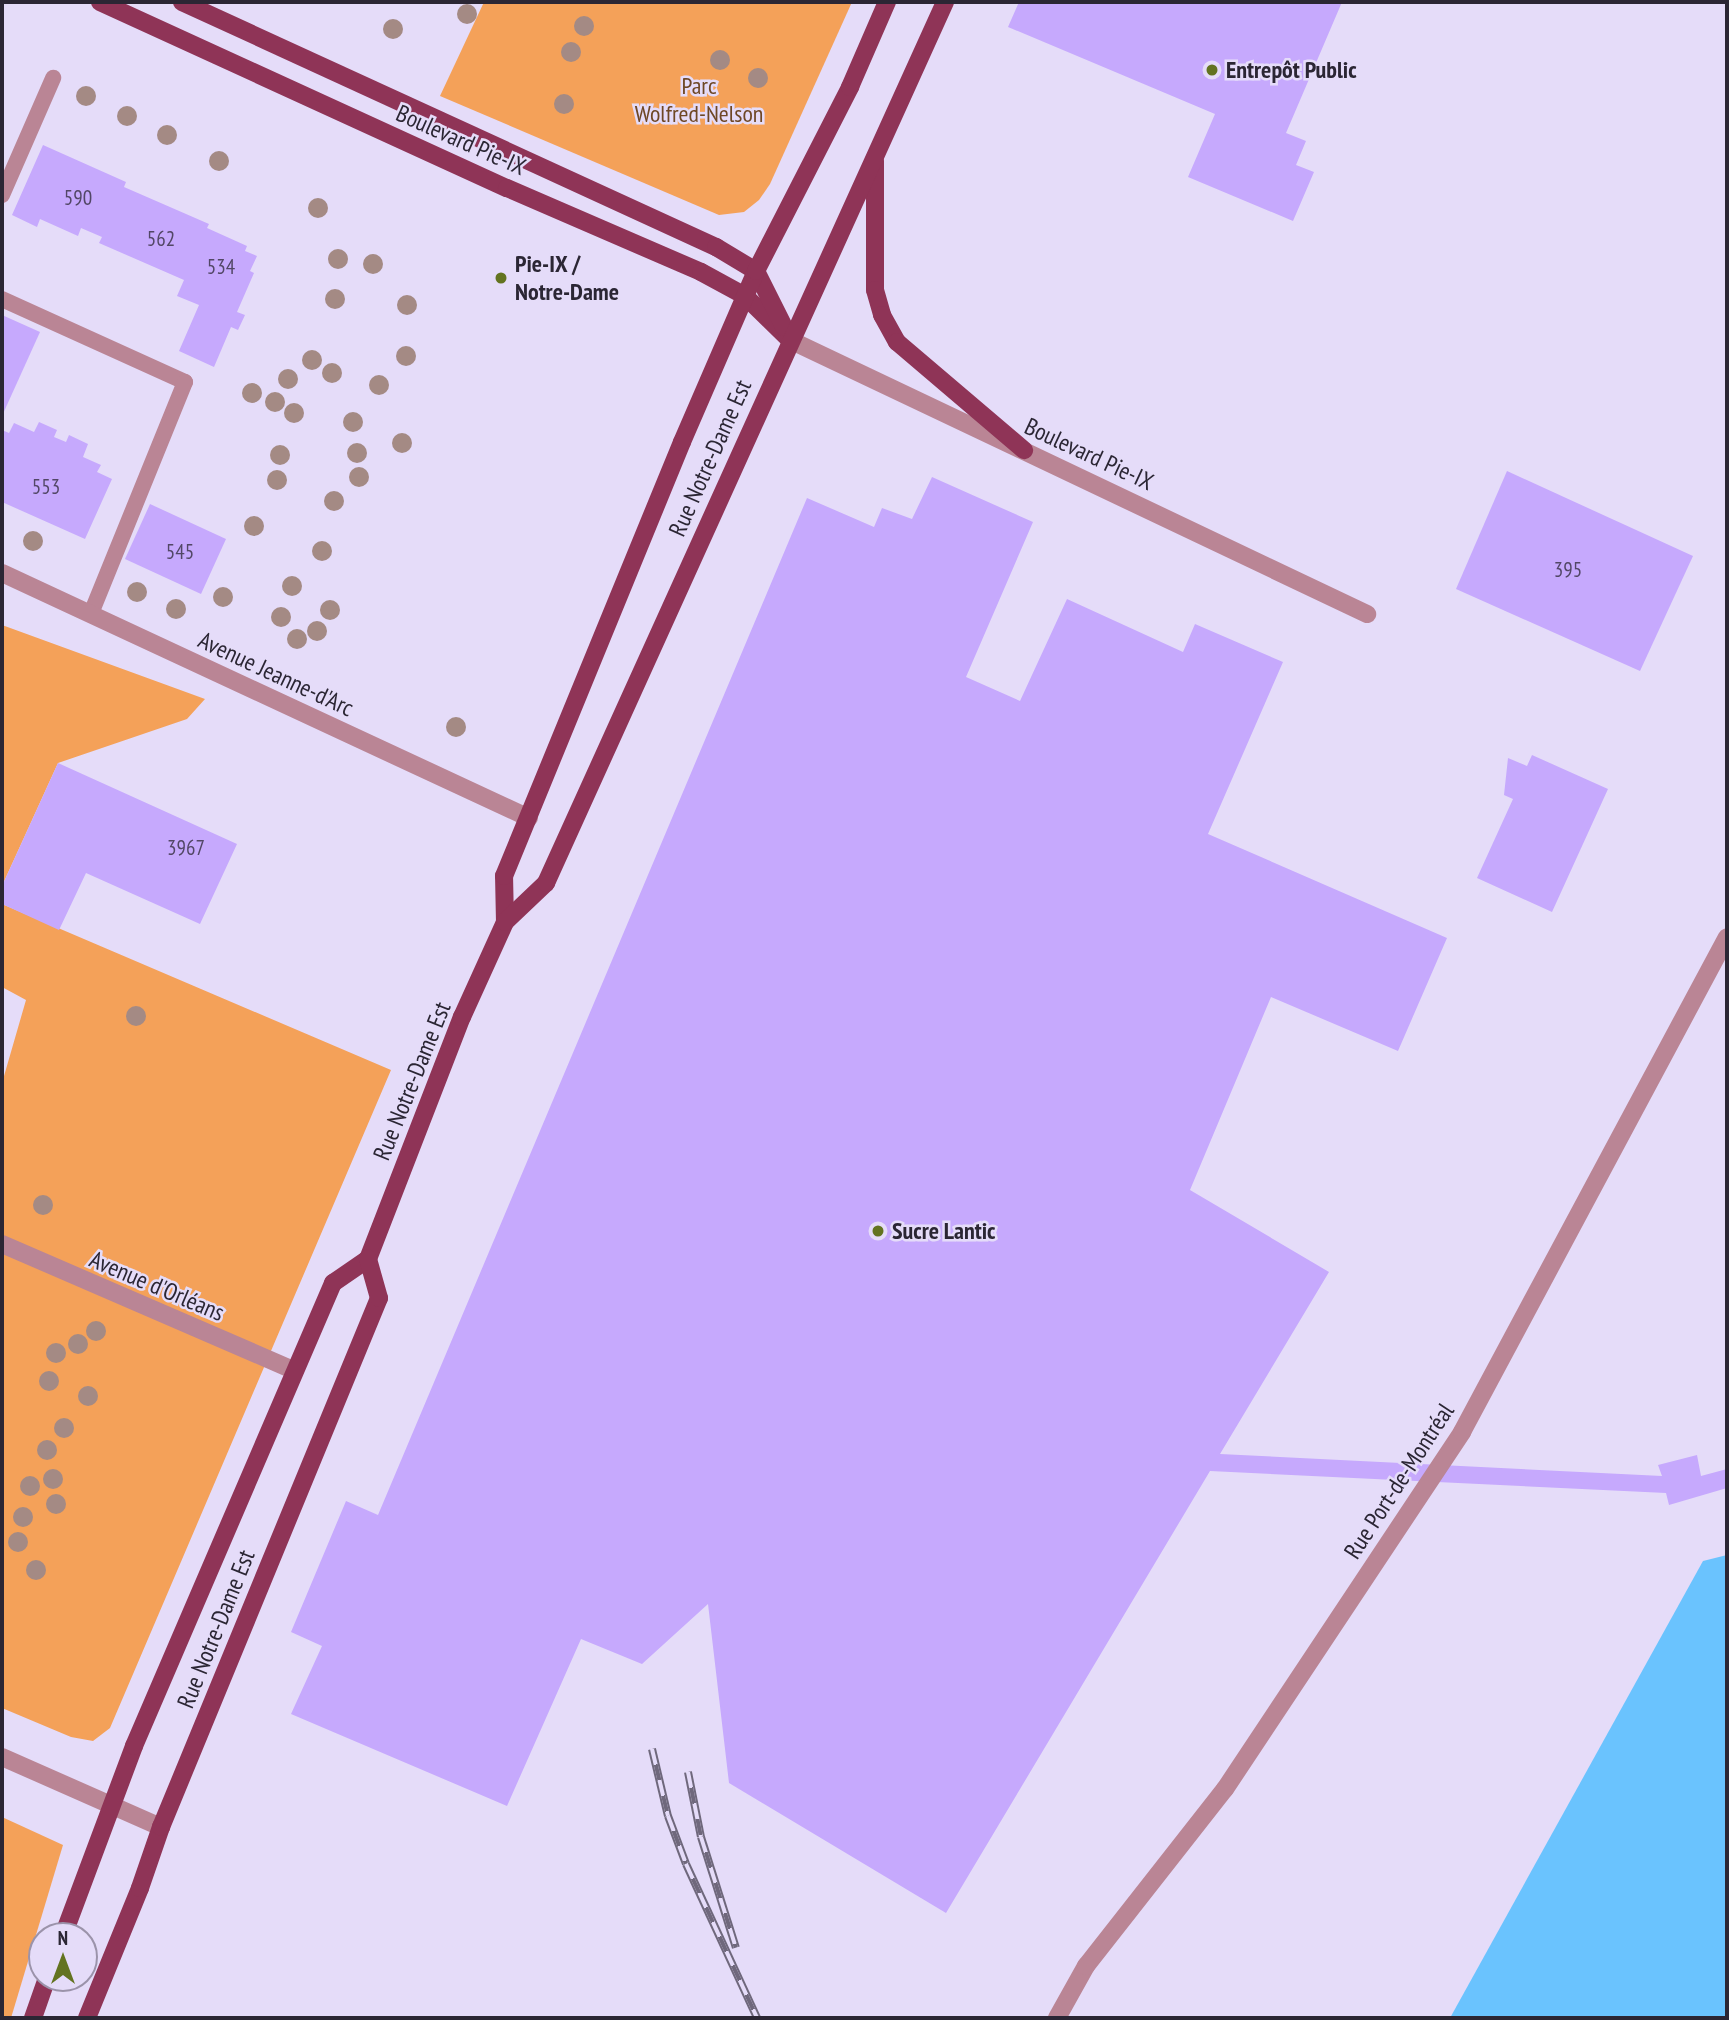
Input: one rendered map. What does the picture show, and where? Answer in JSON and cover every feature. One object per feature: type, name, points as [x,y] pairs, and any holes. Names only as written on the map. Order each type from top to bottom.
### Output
[{"type":"main road","name":"Boulevard Pie-IX","points":[[100,2],[518,193],[701,272],[745,296],[790,340]]},
{"type":"main road","name":"Boulevard Pie-IX","points":[[182,2],[716,247],[756,271]]},
{"type":"main road","name":"Rue Notre-Dame Est","points":[[505,922],[504,876],[682,442],[756,271],[849,87],[887,2]]},
{"type":"main road","name":"Rue Notre-Dame Est","points":[[68,1922],[134,1746],[333,1283],[368,1259],[462,1017],[505,922],[546,883],[945,2]]},
{"type":"main road","points":[[876,154],[875,290],[882,315],[897,342],[1024,450]]},
{"type":"main road","points":[[756,271],[790,340]]},
{"type":"main road","name":"Rue Notre-Dame Est","points":[[86,2018],[140,1888],[161,1827],[379,1298],[368,1259]]},
{"type":"main road","points":[[33,2018],[42,1992]]},
{"type":"street","name":"Boulevard Pie-IX","points":[[790,340],[1367,614]]},
{"type":"street","name":"Avenue Jeanne-d'Arc","points":[[2,573],[529,818]]},
{"type":"street","name":"Rue Port-de-Montréal","points":[[1057,2018],[1086,1966],[1225,1789],[1462,1432],[1727,937]]},
{"type":"street","name":"Avenue d'Orléans","points":[[2,1244],[295,1371]]},
{"type":"street","points":[[2,1757],[161,1827]]},
{"type":"lane","points":[[2,195],[53,78]]},
{"type":"lane","points":[[2,299],[185,382],[91,614]]},
{"type":"green space","name":"Parc Wolfred-Nelson","points":[[484,2],[852,2],[770,184],[759,200],[744,212],[719,215],[440,96]]},
{"type":"green space","points":[[2,625],[205,699],[187,719],[58,763],[2,886]]},
{"type":"green space","points":[[2,904],[391,1070],[110,1728],[93,1741],[71,1737],[2,1708],[2,1083],[26,1000],[2,987]]},
{"type":"green space","points":[[2,1817],[63,1845],[40,1922],[28,1922],[28,1961],[11,2018],[2,2018]]},
{"type":"water","points":[[1727,1555],[1727,2018],[1450,2018],[1703,1561]]},
{"type":"building","name":"Entrepôt Public","points":[[1019,2],[1342,2],[1286,133],[1306,141],[1296,165],[1314,172],[1293,221],[1188,177],[1215,114],[1008,27]]},
{"type":"building","points":[[43,145],[126,182],[124,187],[209,224],[207,228],[247,246],[245,251],[257,256],[250,271],[254,273],[237,312],[245,315],[238,330],[231,327],[214,367],[179,351],[199,305],[177,296],[184,280],[99,243],[102,237],[81,228],[78,236],[40,219],[37,227],[12,215]]},
{"type":"building","points":[[2,315],[40,332],[2,416]]},
{"type":"building","points":[[39,422],[57,430],[54,437],[66,442],[69,435],[88,444],[83,457],[101,465],[97,472],[112,479],[85,539],[2,502],[2,430],[9,433],[14,423],[34,432]]},
{"type":"building","points":[[1507,471],[1693,556],[1640,671],[1456,589]]},
{"type":"building","name":"Sucre Lantic","points":[[932,477],[1033,522],[966,677],[1020,701],[1067,599],[1183,652],[1195,624],[1283,662],[1208,834],[1447,938],[1398,1051],[1271,997],[1190,1190],[1329,1272],[1220,1454],[1662,1476],[1658,1465],[1697,1455],[1701,1476],[1727,1469],[1727,1488],[1669,1505],[1666,1493],[1210,1471],[946,1913],[729,1783],[708,1604],[642,1664],[581,1639],[507,1806],[291,1714],[322,1646],[291,1632],[346,1501],[378,1515],[807,498],[874,527],[882,508],[912,519]]},
{"type":"building","points":[[150,504],[226,539],[201,594],[125,559]]},
{"type":"building","points":[[1532,755],[1608,789],[1552,912],[1477,878],[1513,799],[1504,795],[1508,758],[1527,766]]},
{"type":"building","points":[[58,763],[237,844],[200,924],[86,873],[59,930],[2,904],[2,886]]},
{"type":"railway","points":[[652,1749],[668,1816],[686,1864],[757,2018]]},
{"type":"railway","points":[[688,1772],[701,1837],[736,1948]]},
{"type":"place","name":"Entrepôt Public","points":[[1212,70]]},
{"type":"place","name":"Pie-IX / Notre-Dame","points":[[501,278]]},
{"type":"place","name":"Sucre Lantic","points":[[878,1231]]}]
